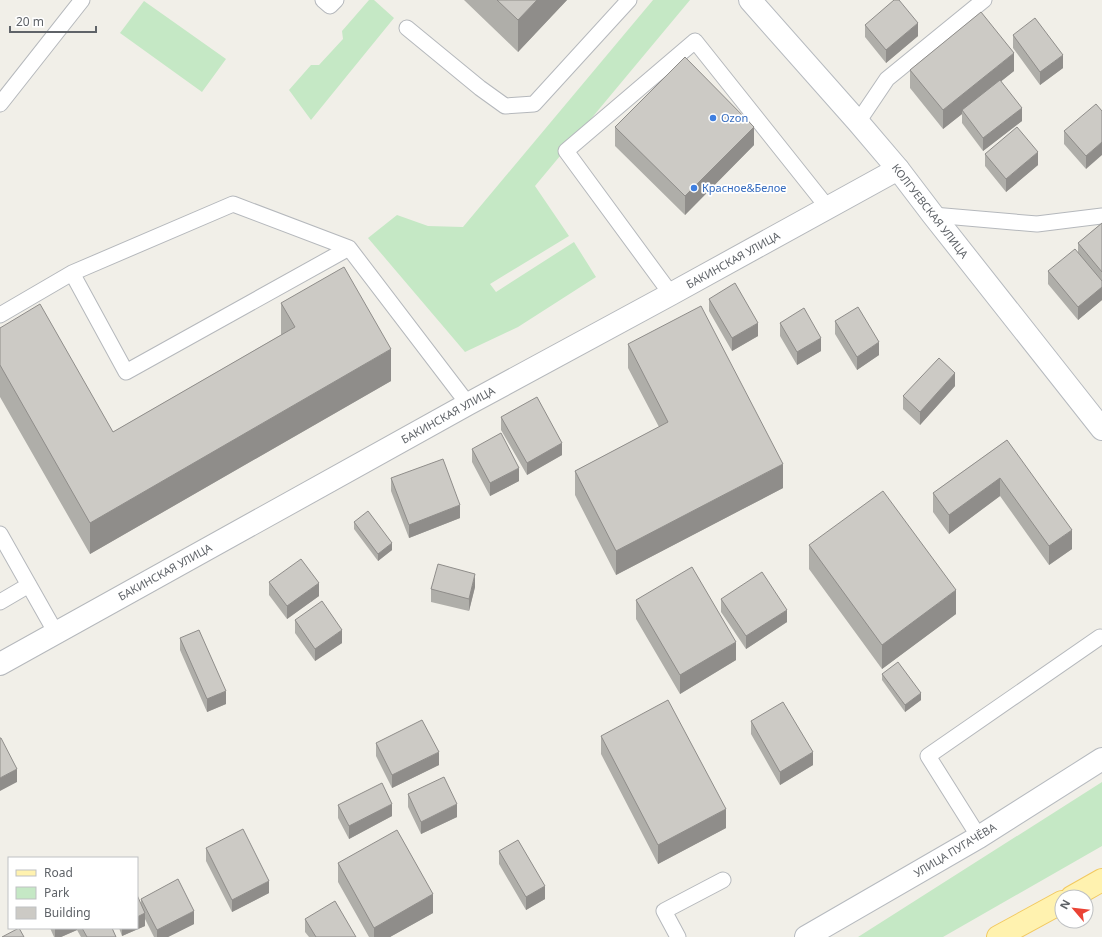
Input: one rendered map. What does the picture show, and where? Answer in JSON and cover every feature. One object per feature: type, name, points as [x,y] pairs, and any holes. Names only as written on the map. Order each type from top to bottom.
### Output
[{"type":"main road","points":[[1086,889],[1102,880]]},
{"type":"main road","points":[[998,937],[1054,906]]},
{"type":"street","name":"КОЛГУЕВСКАЯ УЛИЦА","points":[[750,0],[898,169],[1102,429]]},
{"type":"street","name":"БАКИНСКАЯ УЛИЦА","points":[[0,664],[468,404],[898,169]]},
{"type":"street","name":"УЛИЦА ПУГАЧЁВА","points":[[806,937],[979,837],[1102,759]]},
{"type":"lane","points":[[0,104],[82,0]]},
{"type":"lane","points":[[323,0],[330,6],[336,0]]},
{"type":"lane","points":[[406,28],[480,88],[505,106],[534,104],[629,0]]},
{"type":"lane","points":[[858,122],[887,79],[984,0]]},
{"type":"lane","points":[[671,294],[566,151],[696,41],[828,208]]},
{"type":"lane","points":[[0,315],[72,273],[233,204],[349,248],[468,404]]},
{"type":"lane","points":[[933,215],[1037,224],[1102,216]]},
{"type":"lane","points":[[72,273],[126,372],[349,248]]},
{"type":"lane","points":[[0,534],[56,633]]},
{"type":"lane","points":[[0,602],[29,585]]},
{"type":"lane","points":[[979,837],[928,756],[1100,637]]},
{"type":"lane","points":[[678,937],[664,911],[723,880]]},
{"type":"green space","points":[[369,0],[374,0],[394,18],[311,120],[289,90],[311,65],[319,65],[343,39],[342,31]]},
{"type":"green space","points":[[653,0],[690,0],[535,186],[569,236],[490,284],[496,292],[574,242],[596,277],[518,327],[465,352],[368,238],[397,215],[428,226],[463,227]]},
{"type":"green space","points":[[144,1],[226,59],[202,92],[120,33]]},
{"type":"green space","points":[[1102,782],[1102,846],[943,937],[858,937]]},
{"type":"building","points":[[497,0],[537,0],[518,20]]},
{"type":"building","points":[[894,0],[899,0],[918,23],[886,50],[865,25]]},
{"type":"building","points":[[981,12],[1014,53],[943,110],[910,70]]},
{"type":"building","points":[[1035,18],[1063,55],[1040,72],[1013,35]]},
{"type":"building","points":[[685,57],[754,127],[685,196],[615,127]]},
{"type":"building","points":[[1000,80],[1022,108],[983,138],[962,110]]},
{"type":"building","points":[[1096,104],[1102,111],[1102,142],[1086,156],[1064,131]]},
{"type":"building","points":[[1017,127],[1038,152],[1006,179],[985,154]]},
{"type":"building","points":[[1102,223],[1102,272],[1078,243]]},
{"type":"building","points":[[1075,249],[1102,281],[1102,287],[1078,307],[1048,271]]},
{"type":"building","points":[[344,267],[391,349],[90,523],[0,365],[0,328],[40,304],[113,432],[295,327],[281,303]]},
{"type":"building","points":[[735,283],[758,323],[732,338],[709,299]]},
{"type":"building","points":[[701,306],[783,464],[616,551],[575,471],[668,422],[628,344]]},
{"type":"building","points":[[858,307],[879,342],[857,357],[835,321]]},
{"type":"building","points":[[804,308],[821,338],[797,352],[780,323]]},
{"type":"building","points":[[939,358],[955,373],[920,412],[903,396]]},
{"type":"building","points":[[537,397],[562,443],[527,463],[501,417]]},
{"type":"building","points":[[501,433],[519,468],[490,483],[472,449]]},
{"type":"building","points":[[1007,440],[1072,530],[1049,546],[1000,478],[949,515],[933,493]]},
{"type":"building","points":[[443,459],[460,505],[409,525],[391,478]]},
{"type":"building","points":[[883,491],[956,590],[882,645],[809,545]]},
{"type":"building","points":[[368,511],[392,543],[378,554],[354,522]]},
{"type":"building","points":[[301,559],[319,583],[287,606],[269,582]]},
{"type":"building","points":[[438,564],[475,574],[469,599],[431,589]]},
{"type":"building","points":[[692,567],[736,642],[680,675],[636,600]]},
{"type":"building","points":[[762,572],[787,610],[746,636],[721,599]]},
{"type":"building","points":[[322,601],[342,630],[315,649],[295,620]]},
{"type":"building","points":[[199,630],[226,691],[207,699],[180,638]]},
{"type":"building","points":[[898,662],[921,693],[905,705],[882,674]]},
{"type":"building","points":[[668,700],[726,809],[658,845],[601,736]]},
{"type":"building","points":[[783,702],[813,752],[780,772],[751,721]]},
{"type":"building","points":[[422,720],[439,752],[392,775],[376,743]]},
{"type":"building","points":[[0,738],[17,769],[0,778]]},
{"type":"building","points":[[444,777],[457,804],[421,822],[408,794]]},
{"type":"building","points":[[382,783],[392,804],[349,826],[338,805]]},
{"type":"building","points":[[243,829],[269,881],[232,900],[206,848]]},
{"type":"building","points":[[397,830],[433,894],[374,928],[338,863]]},
{"type":"building","points":[[518,840],[545,886],[526,897],[499,851]]},
{"type":"building","points":[[178,879],[194,911],[157,930],[141,899]]},
{"type":"building","points":[[138,897],[145,913],[138,916]]},
{"type":"building","points":[[335,901],[356,937],[316,937],[305,919]]},
{"type":"building","points":[[20,929],[24,937],[2,937]]},
{"type":"building","points":[[83,929],[112,929],[116,937],[87,937]]},
{"type":"place","name":"Ozon","points":[[713,118]]},
{"type":"place","name":"Красное&Белое","points":[[694,188]]}]
